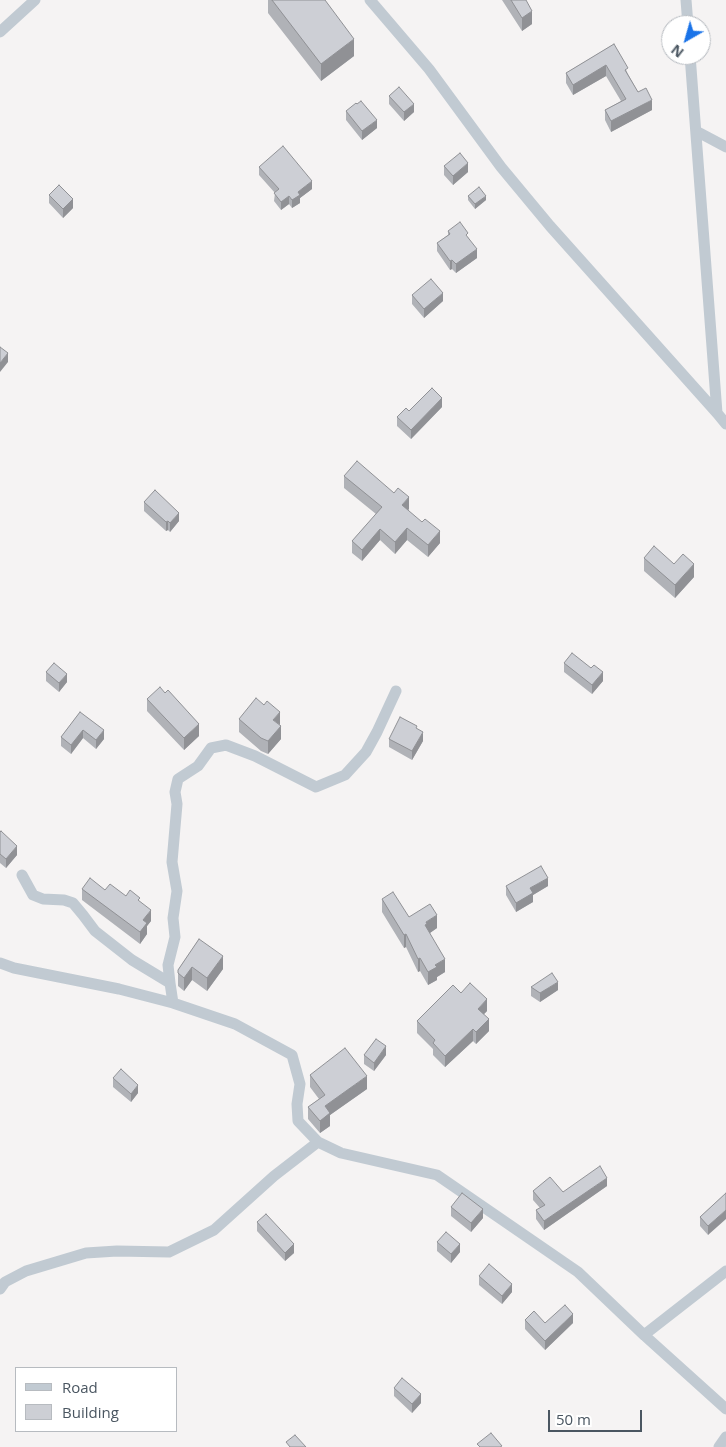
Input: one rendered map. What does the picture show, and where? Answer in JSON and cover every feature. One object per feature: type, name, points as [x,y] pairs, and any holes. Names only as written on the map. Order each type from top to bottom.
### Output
[{"type":"street","points":[[0,32],[35,0]]},
{"type":"street","points":[[370,0],[429,69],[501,167],[550,226],[726,424]]},
{"type":"street","points":[[686,0],[687,15]]},
{"type":"street","points":[[691,65],[717,413]]},
{"type":"street","points":[[696,131],[726,147]]},
{"type":"street","points":[[173,1003],[168,965],[175,937],[173,918],[177,891],[172,862],[177,804],[175,792],[178,779],[198,766],[211,748],[226,745],[255,756],[316,787],[345,775],[366,752],[396,691]]},
{"type":"street","points":[[22,876],[33,895],[43,899],[64,900],[73,903],[94,931],[132,960],[170,983]]},
{"type":"street","points":[[0,963],[14,968],[119,989],[173,1003],[235,1024],[292,1055],[300,1084],[297,1104],[298,1121],[318,1142],[341,1153],[437,1176],[578,1272],[726,1409]]},
{"type":"street","points":[[0,1289],[5,1282],[26,1272],[86,1253],[117,1251],[169,1252],[214,1230],[274,1176],[318,1142]]},
{"type":"street","points":[[644,1335],[726,1270]]},
{"type":"street","points":[[719,1447],[726,1437]]},
{"type":"building","points":[[272,0],[325,0],[354,39],[321,64]]},
{"type":"building","points":[[511,0],[526,0],[532,11],[522,18]]},
{"type":"building","points":[[614,44],[628,68],[625,70],[638,92],[646,88],[652,100],[611,121],[605,110],[626,99],[606,65],[573,85],[566,73]]},
{"type":"building","points":[[399,87],[414,104],[404,112],[389,96]]},
{"type":"building","points":[[361,101],[377,120],[362,131],[346,111]]},
{"type":"building","points":[[283,146],[312,181],[298,192],[300,195],[292,200],[289,196],[281,202],[274,193],[279,189],[259,167]]},
{"type":"building","points":[[460,153],[468,163],[453,176],[444,166]]},
{"type":"building","points":[[59,185],[73,199],[63,209],[49,195]]},
{"type":"building","points":[[479,187],[486,196],[475,204],[468,196]]},
{"type":"building","points":[[460,222],[468,233],[466,235],[477,249],[456,264],[452,260],[450,261],[437,243],[450,234],[448,231]]},
{"type":"building","points":[[431,279],[443,293],[424,309],[412,295]]},
{"type":"building","points":[[0,347],[8,353],[0,363]]},
{"type":"building","points":[[432,388],[442,398],[411,430],[397,417],[406,408],[409,411]]},
{"type":"building","points":[[357,461],[394,493],[398,488],[409,497],[402,505],[422,522],[425,519],[440,531],[428,545],[407,528],[395,542],[380,529],[362,550],[352,541],[382,507],[344,476]]},
{"type":"building","points":[[155,490],[179,513],[170,523],[166,522],[144,502]]},
{"type":"building","points":[[654,546],[674,564],[683,554],[694,564],[675,585],[644,558]]},
{"type":"building","points":[[572,653],[591,668],[594,665],[603,672],[592,685],[564,663]]},
{"type":"building","points":[[54,663],[67,674],[59,683],[46,672]]},
{"type":"building","points":[[160,687],[165,693],[168,690],[199,724],[184,738],[147,699]]},
{"type":"building","points":[[256,698],[264,705],[267,701],[280,712],[273,720],[281,726],[268,741],[261,738],[239,719]]},
{"type":"building","points":[[80,712],[104,730],[96,740],[83,730],[71,745],[61,737]]},
{"type":"building","points":[[400,717],[417,726],[416,728],[423,732],[412,751],[389,739]]},
{"type":"building","points":[[1,831],[17,846],[6,859],[0,854]]},
{"type":"building","points":[[541,866],[548,878],[530,888],[533,893],[516,903],[506,886]]},
{"type":"building","points":[[90,878],[105,890],[110,884],[126,896],[130,890],[140,898],[138,900],[151,910],[143,920],[147,923],[140,932],[82,889]]},
{"type":"building","points":[[393,892],[409,917],[430,904],[437,915],[426,922],[427,924],[425,925],[445,959],[428,972],[420,958],[418,959],[406,934],[404,935],[382,899]]},
{"type":"building","points":[[199,939],[223,956],[207,978],[192,967],[184,978],[178,973],[178,970]]},
{"type":"building","points":[[552,973],[558,982],[540,993],[531,987]]},
{"type":"building","points":[[470,983],[487,999],[478,1009],[489,1019],[476,1032],[473,1029],[445,1056],[433,1043],[435,1040],[417,1021],[453,985],[461,993]]},
{"type":"building","points":[[376,1039],[386,1046],[374,1063],[364,1055]]},
{"type":"building","points":[[345,1048],[367,1076],[325,1106],[330,1113],[320,1121],[308,1107],[325,1095],[310,1075]]},
{"type":"building","points":[[121,1069],[138,1085],[131,1094],[113,1078]]},
{"type":"building","points":[[600,1166],[607,1178],[544,1221],[536,1210],[545,1205],[533,1191],[550,1177],[563,1192]]},
{"type":"building","points":[[462,1193],[483,1209],[471,1223],[451,1207]]},
{"type":"building","points":[[726,1193],[726,1210],[708,1226],[700,1217]]},
{"type":"building","points":[[266,1214],[294,1244],[285,1253],[257,1222]]},
{"type":"building","points":[[446,1232],[460,1244],[451,1254],[437,1242]]},
{"type":"building","points":[[489,1264],[512,1284],[502,1296],[479,1276]]},
{"type":"building","points":[[565,1305],[573,1314],[545,1341],[525,1320],[534,1311],[545,1323]]},
{"type":"building","points":[[402,1378],[421,1394],[412,1404],[394,1388]]},
{"type":"building","points":[[491,1433],[502,1446],[480,1447],[477,1444]]},
{"type":"building","points":[[295,1435],[306,1447],[290,1447],[286,1442]]}]
